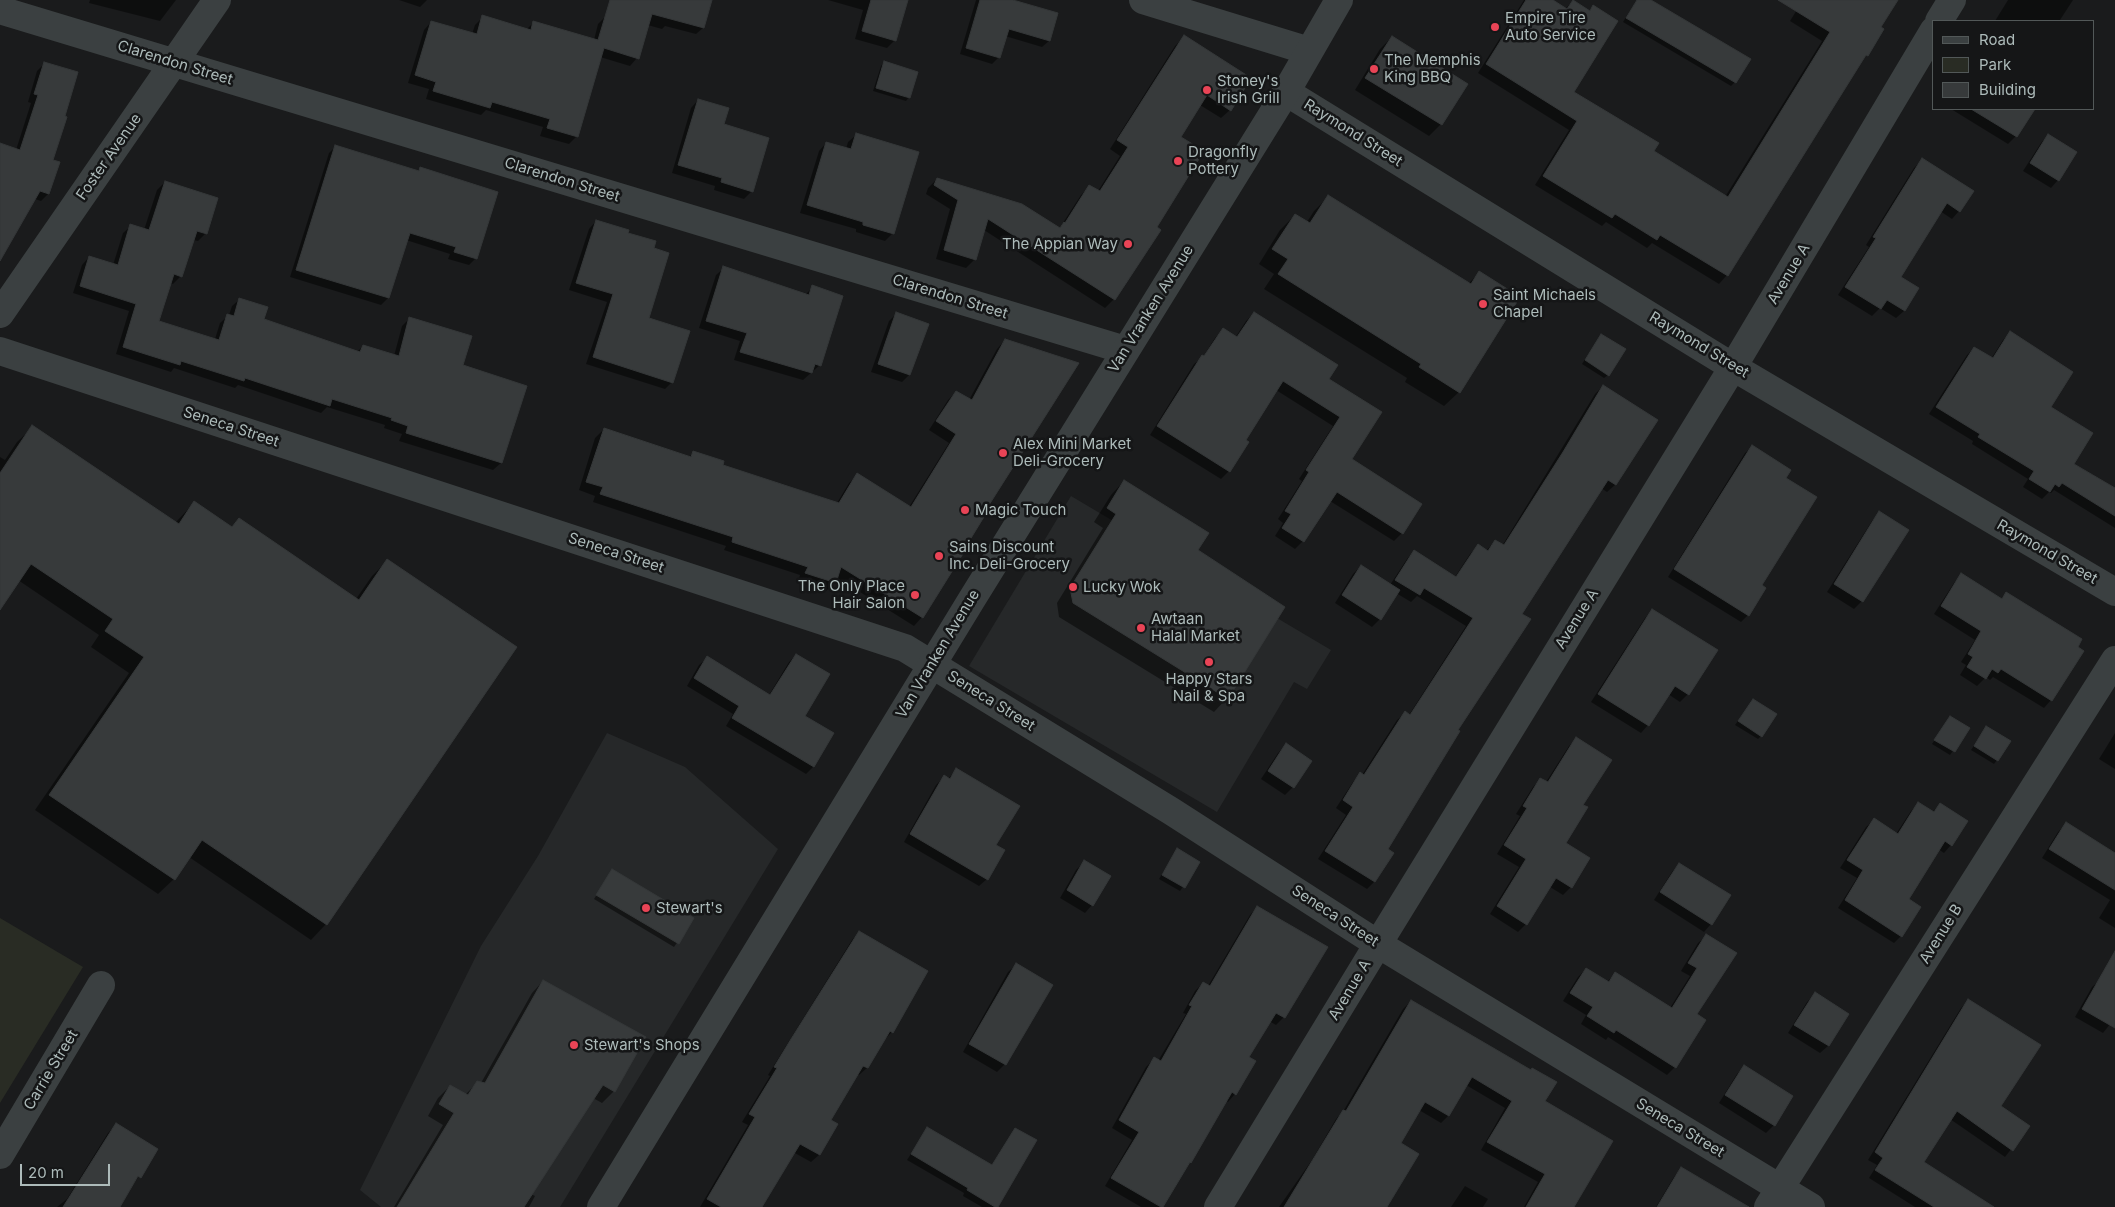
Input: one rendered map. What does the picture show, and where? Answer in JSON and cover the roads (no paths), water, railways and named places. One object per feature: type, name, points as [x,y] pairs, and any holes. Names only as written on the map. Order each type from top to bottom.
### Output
[{"type":"street","name":"Foster Avenue","points":[[0,314],[217,0]]},
{"type":"street","points":[[1143,0],[1309,52]]},
{"type":"street","name":"Van Vranken Avenue","points":[[601,1207],[932,664],[1286,92],[1339,0]]},
{"type":"street","points":[[1940,20],[1952,0]]},
{"type":"street","name":"Clarendon Street","points":[[0,10],[1125,350]]},
{"type":"street","name":"Avenue A","points":[[1218,1207],[1733,367],[1932,33]]},
{"type":"street","name":"Raymond Street","points":[[1286,92],[1733,367],[2115,592]]},
{"type":"street","name":"Seneca Street","points":[[0,351],[905,648],[1171,811],[1773,1198],[1811,1207]]},
{"type":"street","name":"Avenue B","points":[[1773,1198],[2115,660]]},
{"type":"street","name":"Carrie Street","points":[[0,1155],[101,985]]},
{"type":"place","name":"Empire Tire Auto Service","points":[[1495,27]]},
{"type":"place","name":"The Memphis King BBQ","points":[[1374,69]]},
{"type":"place","name":"Stoney's Irish Grill","points":[[1207,90]]},
{"type":"place","name":"Dragonfly Pottery","points":[[1178,161]]},
{"type":"place","name":"The Appian Way","points":[[1128,244]]},
{"type":"place","name":"Saint Michaels Chapel","points":[[1483,304]]},
{"type":"place","name":"Alex Mini Market Deli-Grocery","points":[[1003,453]]},
{"type":"place","name":"Magic Touch","points":[[965,510]]},
{"type":"place","name":"Sains Discount Inc. Deli-Grocery","points":[[939,556]]},
{"type":"place","name":"Lucky Wok","points":[[1073,587]]},
{"type":"place","name":"The Only Place Hair Salon","points":[[915,595]]},
{"type":"place","name":"Awtaan Halal Market","points":[[1141,628]]},
{"type":"place","name":"Happy Stars Nail & Spa","points":[[1209,662]]},
{"type":"place","name":"Stewart's","points":[[646,908]]},
{"type":"place","name":"Stewart's Shops","points":[[574,1045]]}]
